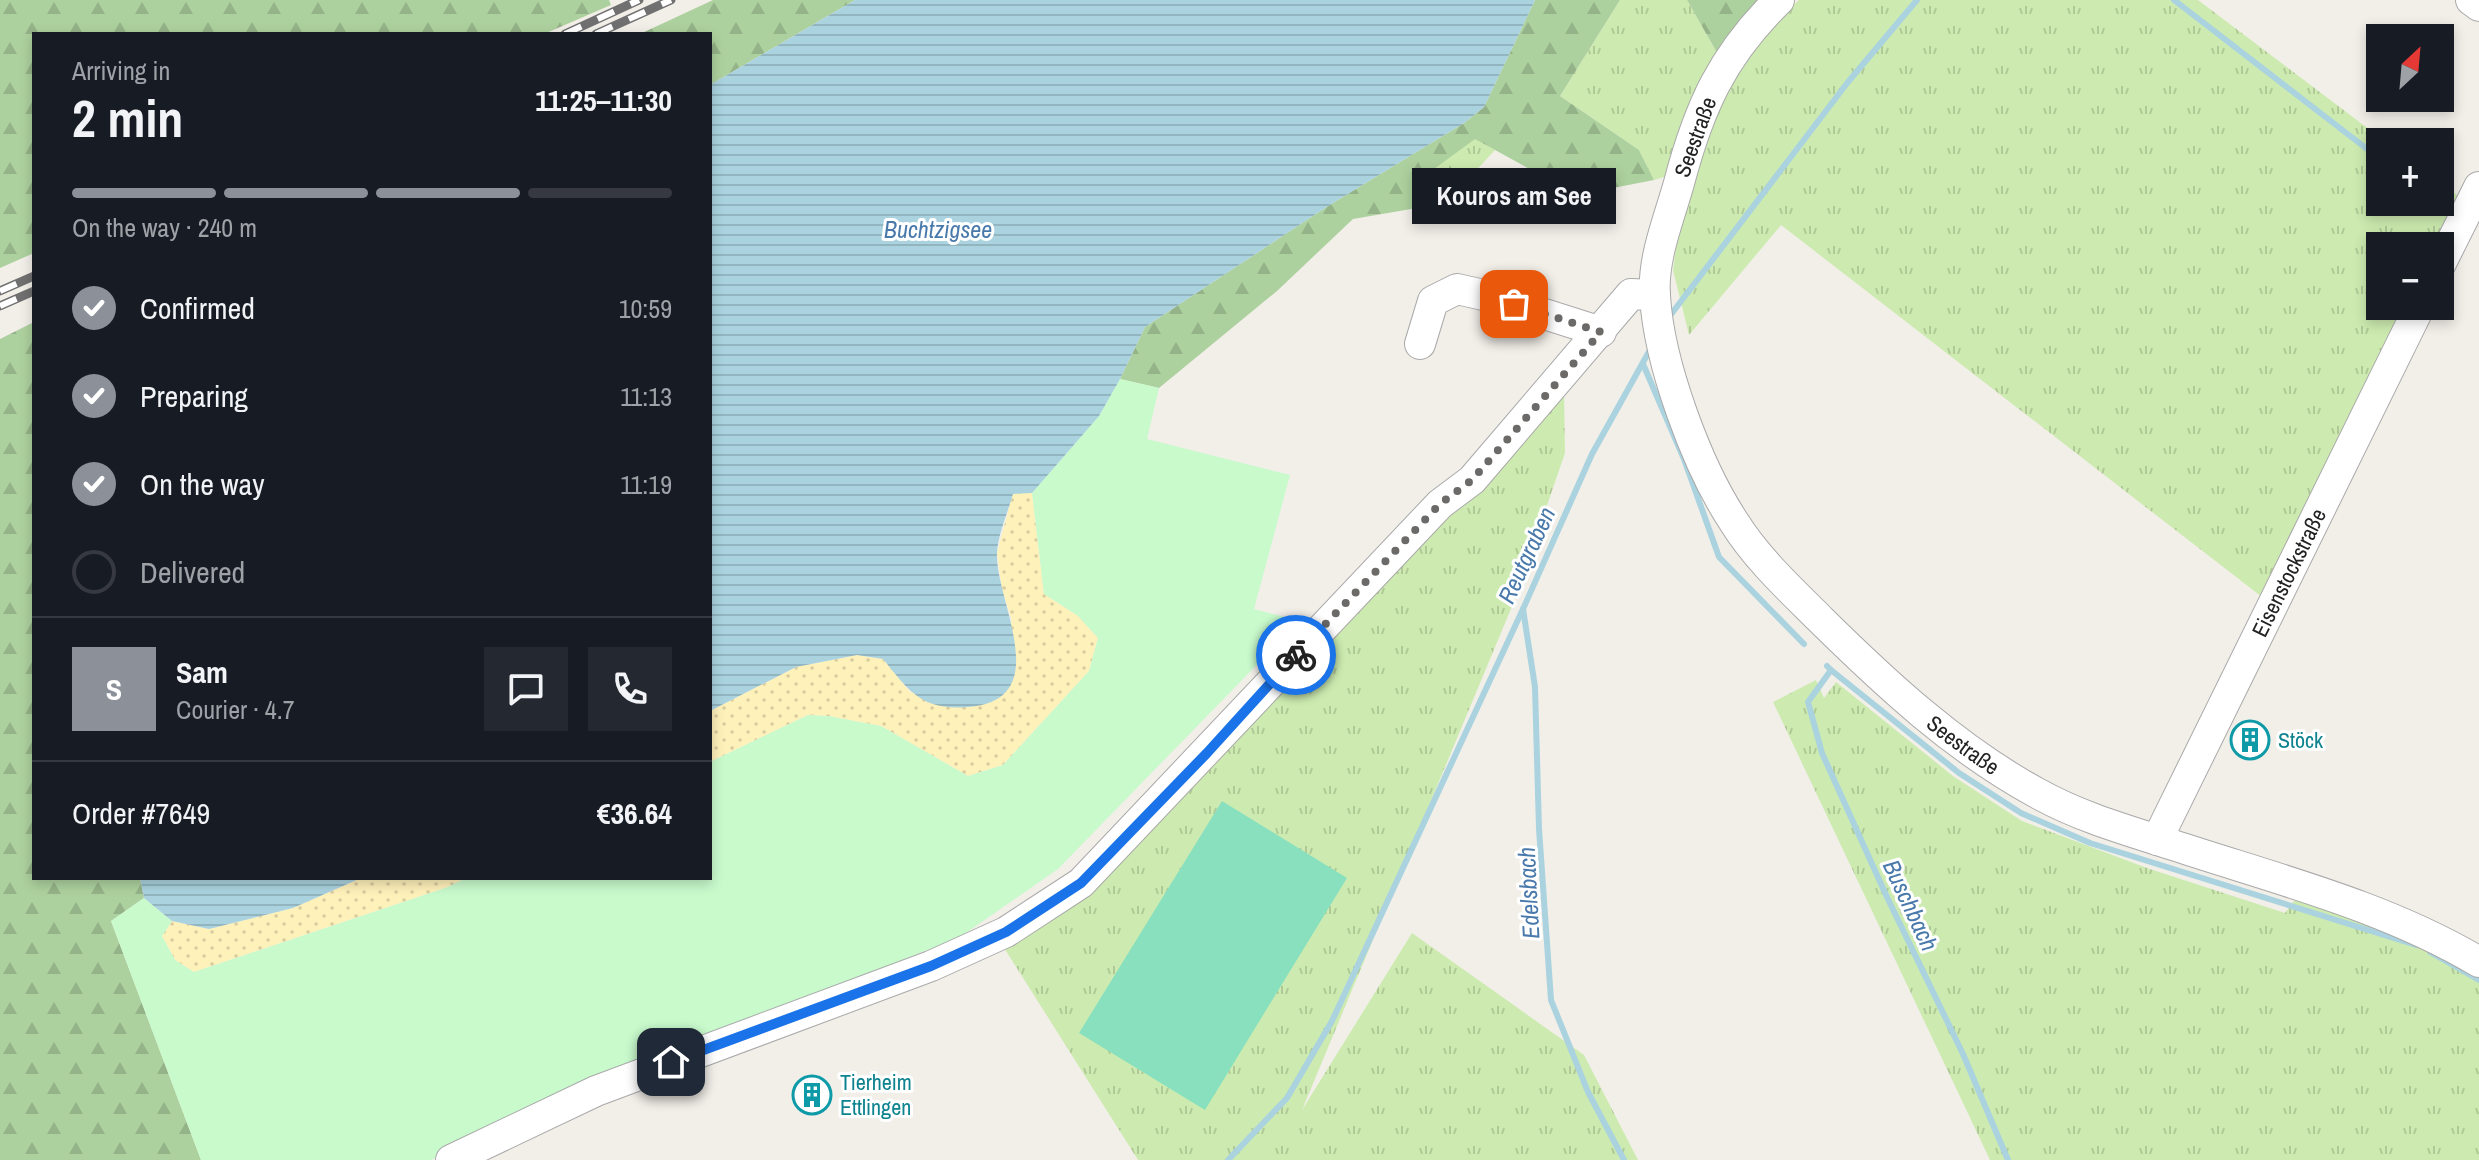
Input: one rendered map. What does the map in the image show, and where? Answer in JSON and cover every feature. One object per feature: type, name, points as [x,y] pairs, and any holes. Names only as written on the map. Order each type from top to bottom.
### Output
[{"type":"street","name":"Seestraße","points":[[1779,0],[1752,26],[1720,71],[1690,139],[1658,257],[1656,303],[1662,345],[1672,382],[1699,456],[1734,523],[1777,576],[1862,661],[1946,733],[1994,769],[2085,817],[2359,905],[2453,946],[2479,962]]},
{"type":"street","points":[[2471,0],[2479,6]]},
{"type":"street","points":[[2454,237],[2479,187]]},
{"type":"street","points":[[1420,344],[1433,301],[1457,289],[1601,332]]},
{"type":"street","points":[[451,1160],[596,1091],[944,960],[1006,932],[1081,883],[1440,504],[1472,480],[1631,294],[1656,303]]},
{"type":"street","name":"Eisenstockstraße","points":[[2157,840],[2413,320]]},
{"type":"green space","points":[[0,0],[609,0],[611,5],[549,32],[32,32],[32,254],[0,268]]},
{"type":"green space","points":[[713,0],[855,0],[712,84],[712,32],[644,32]]},
{"type":"green space","points":[[1535,0],[1620,0],[1560,96],[1639,150],[1654,180],[1577,195],[1475,139],[1415,183],[1446,203],[1353,219],[1277,291],[1159,388],[1120,379],[1145,327],[1328,206],[1464,123],[1484,107]]},
{"type":"green space","points":[[1620,0],[1687,0],[1720,58],[1671,175],[1654,180],[1639,150],[1560,96]]},
{"type":"green space","points":[[1687,0],[1763,0],[1720,58]]},
{"type":"green space","points":[[1799,0],[2198,0],[2367,128],[2366,216],[2452,216],[2443,232],[2366,232],[2366,320],[2400,320],[2262,597],[1781,225],[1689,335],[1673,270],[1679,226],[1723,87],[1754,41]]},
{"type":"green space","points":[[1475,138],[1495,150],[1446,203],[1414,183]]},
{"type":"green space","points":[[2454,193],[2461,198],[2454,211]]},
{"type":"green space","points":[[32,323],[32,880],[140,880],[144,898],[111,921],[201,1160],[0,1160],[0,339]]},
{"type":"green space","points":[[1120,379],[1159,388],[1147,439],[1290,475],[1254,609],[1285,617],[1279,642],[1058,869],[960,937],[589,1084],[431,1160],[201,1160],[111,921],[144,898],[172,921],[162,936],[175,960],[194,972],[462,880],[712,880],[712,761],[808,715],[881,726],[968,776],[1003,765],[1089,671],[1098,638],[1078,616],[1044,594],[1032,493],[1099,416]]},
{"type":"green space","points":[[1564,390],[1565,453],[1513,604],[1302,1110],[1412,933],[1584,1055],[1638,1160],[1138,1160],[1001,943]]},
{"type":"green space","points":[[1816,680],[1824,698],[1836,682],[1953,776],[2022,821],[2147,868],[2285,913],[2300,893],[2479,971],[2479,1160],[1990,1160],[1773,702]]},
{"type":"green space","points":[[1222,801],[1347,878],[1205,1110],[1079,1033]]},
{"type":"sand","points":[[1013,493],[1032,493],[1044,594],[1078,616],[1098,638],[1089,671],[1003,765],[968,776],[881,726],[808,715],[712,761],[712,710],[796,667],[857,655],[883,659],[911,693],[1012,621],[1002,590],[997,553]]},
{"type":"sand","points":[[356,880],[462,880],[194,972],[175,960],[162,936],[172,921],[209,929],[293,908]]},
{"type":"water","name":"Buchtzigsee","points":[[855,0],[1535,0],[1484,107],[1464,123],[1328,206],[1145,327],[1099,416],[1032,493],[1013,494],[997,553],[1015,645],[1016,668],[1010,687],[995,700],[968,707],[939,706],[928,702],[909,689],[883,659],[857,655],[796,667],[712,710],[712,84]]},
{"type":"water","points":[[140,880],[356,880],[293,908],[209,929],[172,921],[144,898]]},
{"type":"waterway","name":"Reutgraben","points":[[1669,317],[1848,82],[1917,0]]},
{"type":"waterway","points":[[2174,0],[2366,148]]},
{"type":"waterway","name":"Reutgraben","points":[[1228,1160],[1287,1098],[1332,1021],[1592,454],[1651,348]]},
{"type":"waterway","name":"Buschbach","points":[[1643,364],[1684,459],[1719,557],[1804,644]]},
{"type":"waterway","name":"Edelsbach","points":[[1523,609],[1535,687],[1539,829],[1551,1000],[1588,1092],[1624,1160]]},
{"type":"waterway","name":"Buschbach","points":[[1827,666],[1831,670],[1808,702],[1822,753],[1963,1054],[2008,1160]]},
{"type":"waterway","points":[[1831,670],[1959,773],[2021,813],[2090,843],[2416,945]]},
{"type":"waterway","points":[[2430,952],[2479,980]]},
{"type":"railway","points":[[569,32],[639,0]]},
{"type":"railway","points":[[600,32],[671,0]]},
{"type":"railway","points":[[0,291],[32,277]]},
{"type":"railway","points":[[0,306],[32,292]]},
{"type":"way so far","points":[[1296,655],[1440,504],[1472,480],[1601,332],[1514,304]]},
{"type":"place","name":"Kouros am See","points":[[1514,304]]},
{"type":"place","name":"Stöck","points":[[2250,740]]},
{"type":"place","name":"Tierheim Ettlingen","points":[[812,1095]]},
{"type":"route","points":[[671,1062],[931,966],[1006,932],[1056,900],[1081,883],[1207,753],[1296,655]]}]
